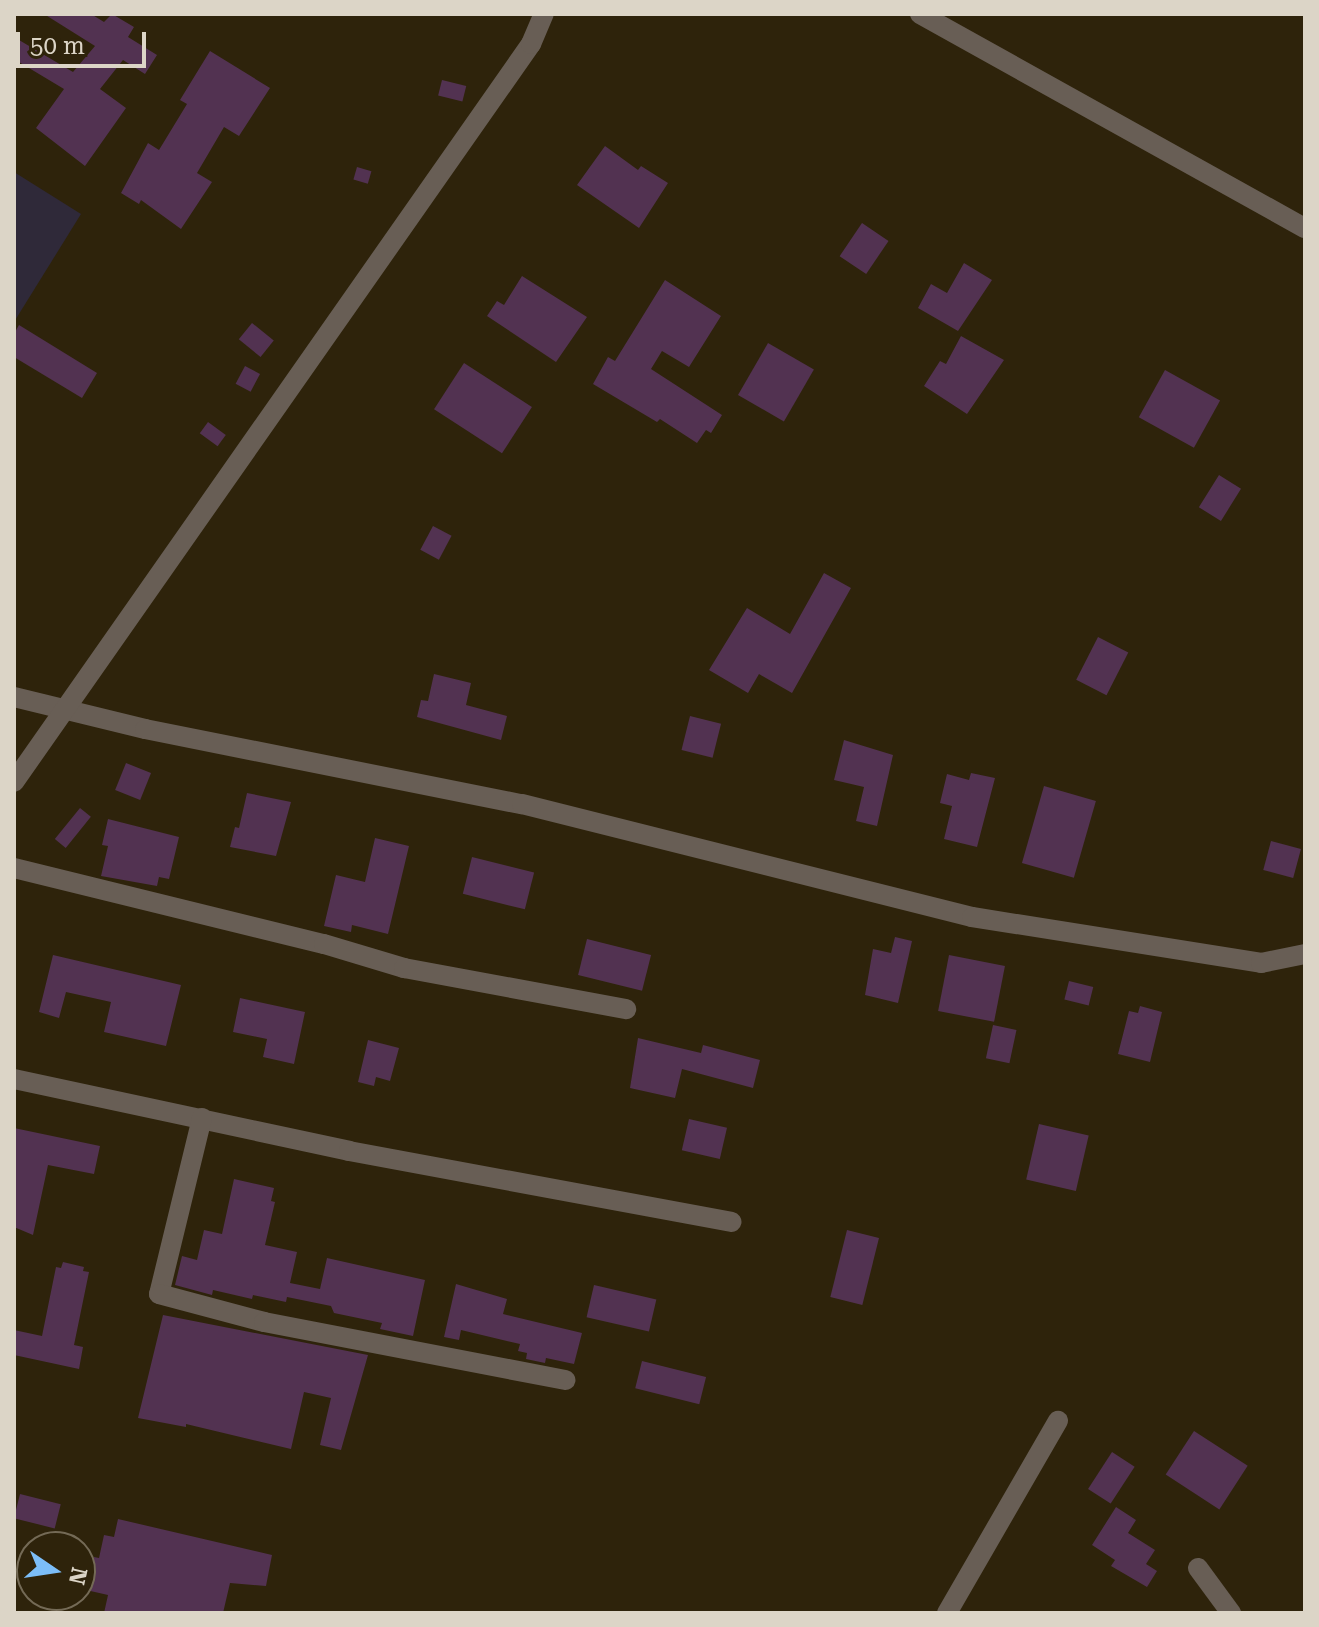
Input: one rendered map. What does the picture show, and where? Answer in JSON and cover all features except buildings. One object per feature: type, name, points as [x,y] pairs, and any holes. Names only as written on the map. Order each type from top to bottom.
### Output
[{"type":"street","points":[[14,782],[531,44],[544,14]]},
{"type":"street","points":[[920,14],[1305,228]]},
{"type":"street","points":[[14,697],[63,711],[522,804],[972,917],[1261,963],[1305,954]]},
{"type":"street","points":[[14,868],[324,944],[404,968],[626,1009]]},
{"type":"street","points":[[14,1079],[349,1151],[731,1222]]},
{"type":"street","points":[[202,1118],[159,1294],[264,1322],[565,1380]]},
{"type":"street","points":[[947,1613],[1058,1421]]},
{"type":"street","points":[[1198,1568],[1231,1613]]},
{"type":"shaded area","points":[[14,172],[81,214],[14,322]]}]
